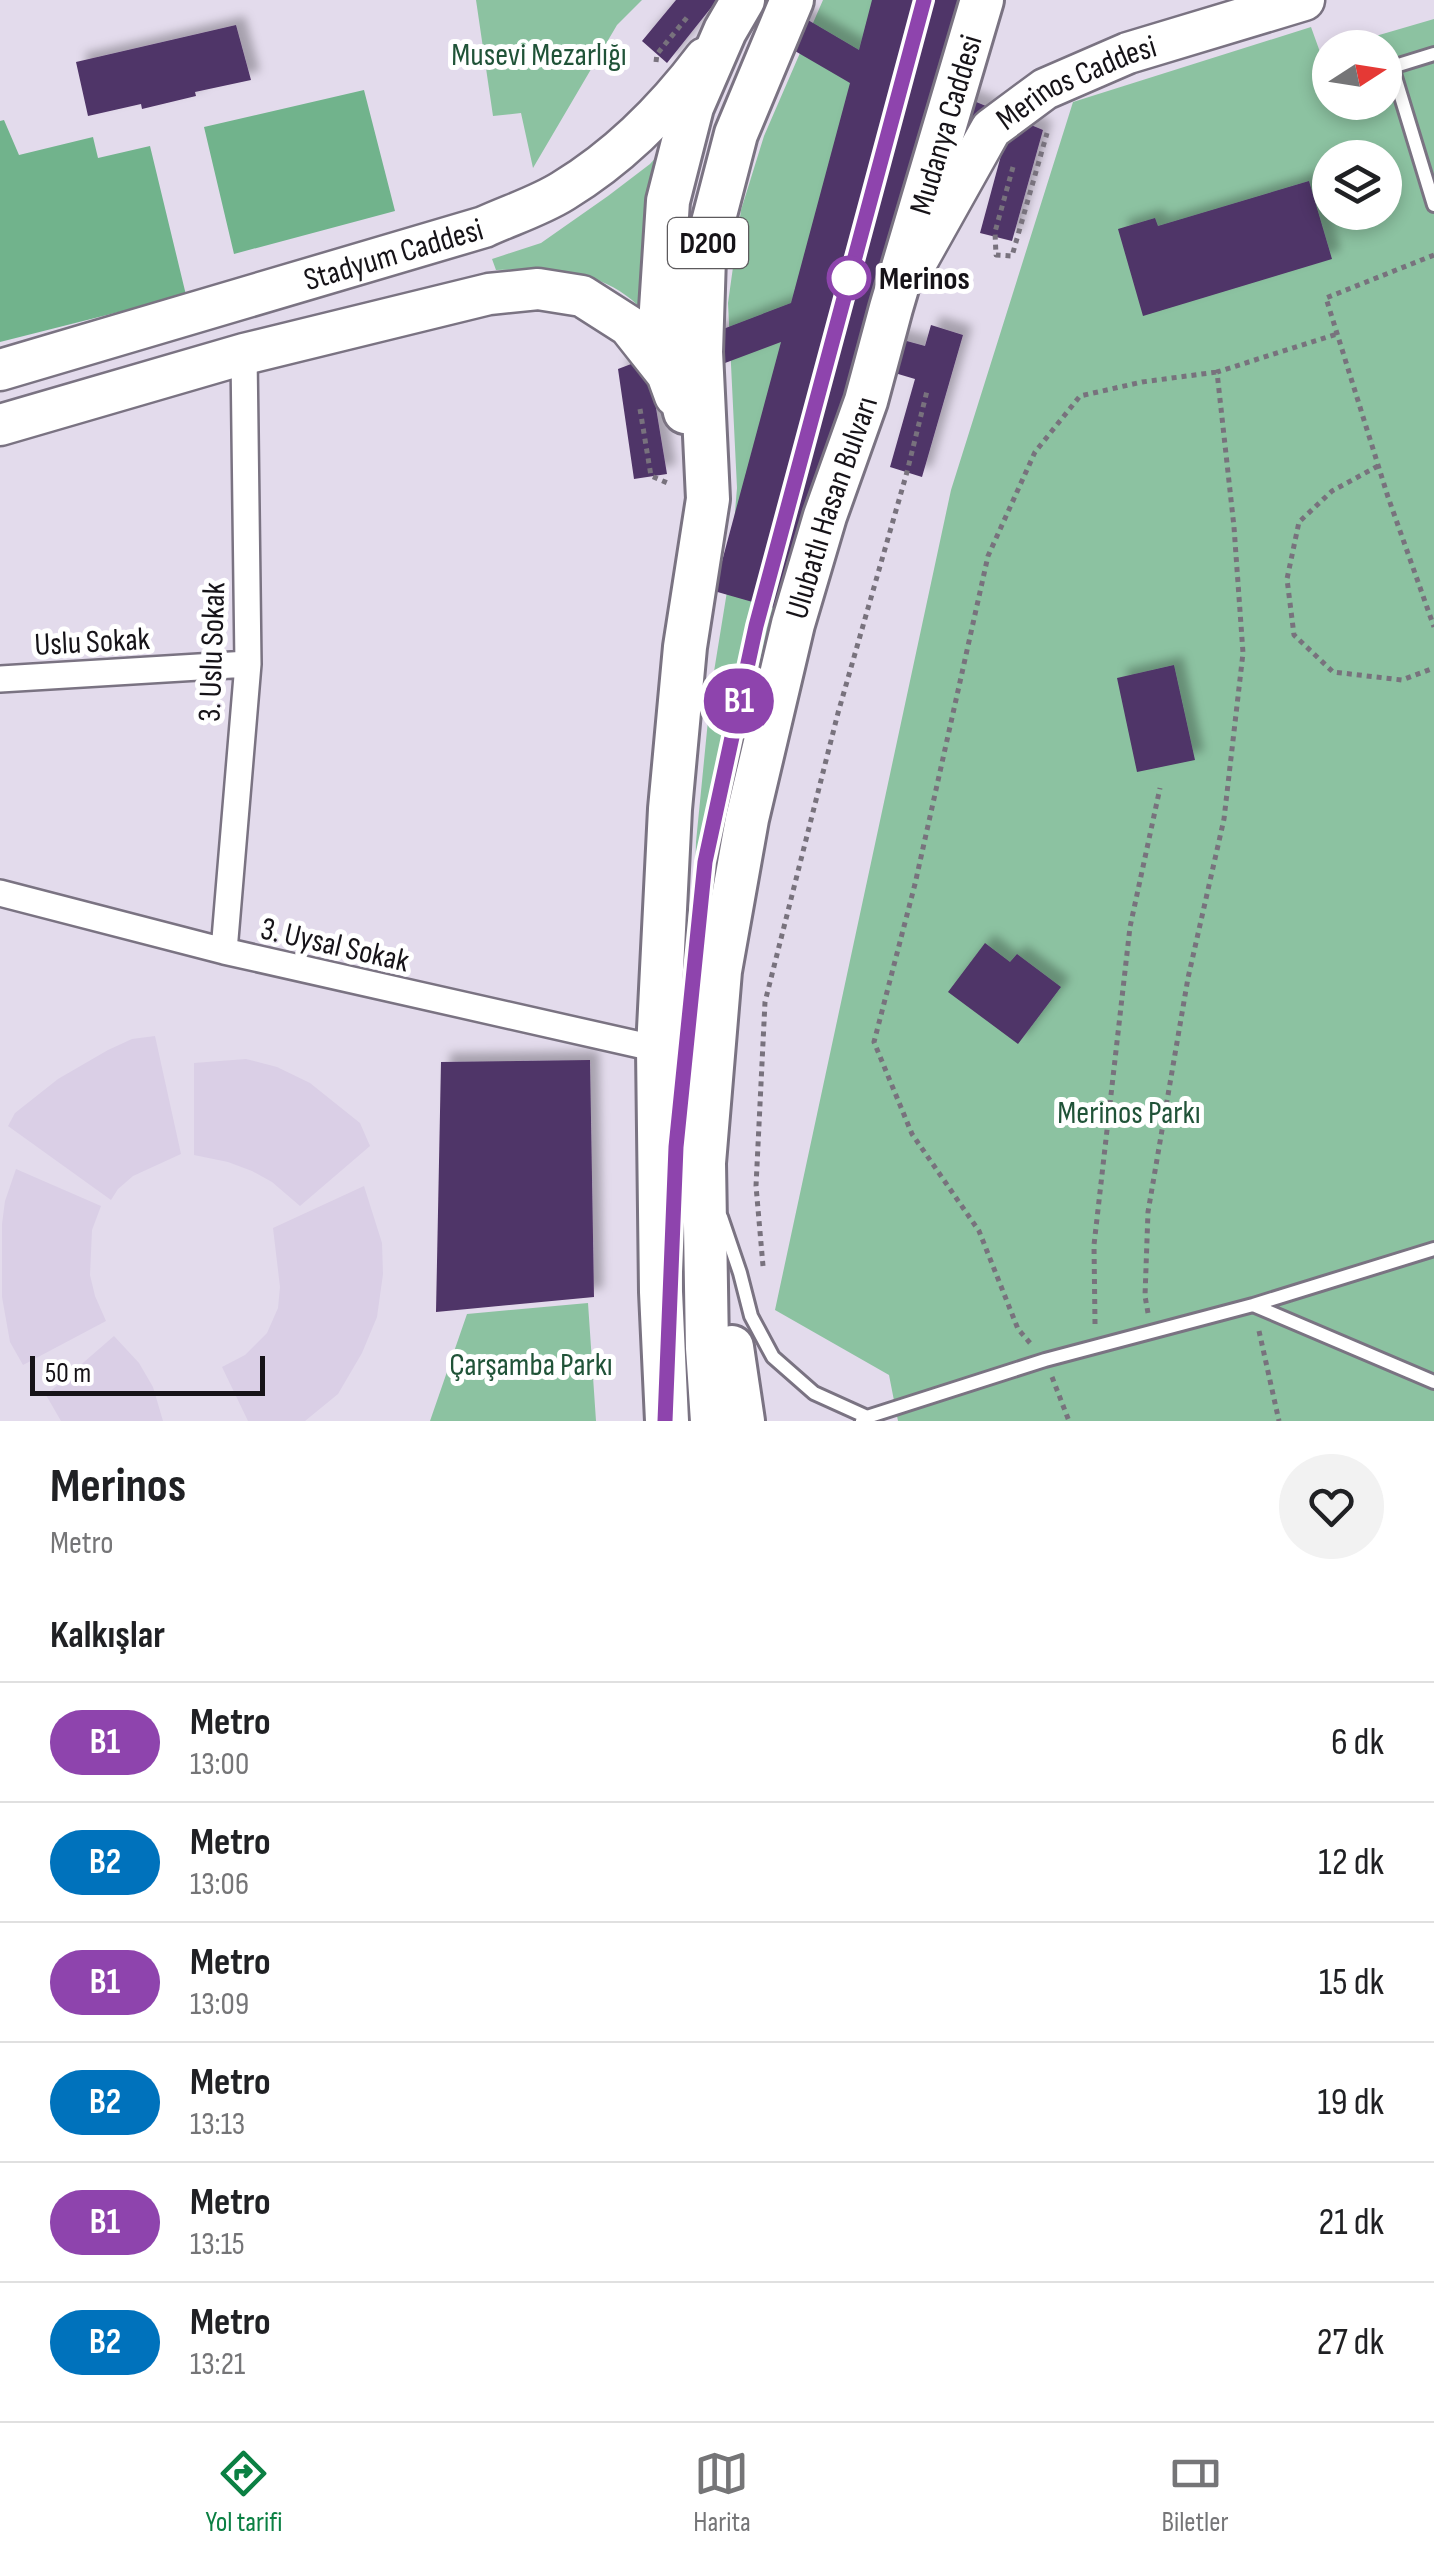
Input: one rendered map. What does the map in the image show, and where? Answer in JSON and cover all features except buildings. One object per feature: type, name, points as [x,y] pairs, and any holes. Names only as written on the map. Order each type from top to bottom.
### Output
[{"type":"highway","name":"D200","points":[[708,500],[701,352],[704,257],[736,134],[792,0]]},
{"type":"highway","name":"Mudanya Caddesi","points":[[890,308],[982,0]]},
{"type":"highway","points":[[890,308],[976,104],[1010,0]]},
{"type":"highway","points":[[667,1421],[658,1049],[670,808],[686,647],[708,500],[661,309],[668,201],[722,12]]},
{"type":"highway","name":"Ulubatlı Hasan Bulvarı","points":[[712,1421],[704,1164],[720,971],[747,819],[793,624],[825,516],[866,401],[890,308]]},
{"type":"highway","points":[[704,1164],[743,1421]]},
{"type":"highway","points":[[648,1421],[661,1292]]},
{"type":"main road","name":"Merinos Caddesi","points":[[890,308],[991,129],[1045,89],[1128,53],[1304,0]]},
{"type":"main road","name":"Stadyum Caddesi","points":[[0,370],[484,226],[560,193],[623,150],[678,94],[722,12]]},
{"type":"main road","points":[[0,425],[244,354],[489,294],[538,289],[582,296],[630,326],[667,374],[708,500]]},
{"type":"street","name":"3. Uslu Sokak","points":[[224,952],[248,664],[244,354]]},
{"type":"street","name":"Uslu Sokak","points":[[0,679],[248,664]]},
{"type":"street","name":"3. Uysal Sokak","points":[[0,894],[224,952],[658,1049]]},
{"type":"lane","points":[[1434,54],[1392,67],[1434,205]]},
{"type":"lane","points":[[704,1164],[750,1316],[772,1357],[814,1393],[864,1419],[1044,1360],[1253,1305],[1434,1249]]},
{"type":"lane","points":[[1253,1305],[1434,1382]]},
{"type":"path","points":[[657,54],[722,12]]},
{"type":"path","points":[[1014,164],[995,232],[996,254],[1012,256],[1061,82]]},
{"type":"path","points":[[1434,255],[1326,298],[1434,627]]},
{"type":"path","points":[[1069,1421],[1044,1360],[1018,1329],[980,1231],[912,1134],[874,1042],[915,884],[988,556],[1035,452],[1080,396],[1142,382],[1218,372],[1337,334]]},
{"type":"path","points":[[1152,1332],[1145,1296],[1148,1212],[1188,978],[1224,819],[1243,652],[1218,372]]},
{"type":"path","points":[[764,1276],[756,1186],[764,1002],[838,713],[928,391]]},
{"type":"path","points":[[638,396],[651,476]]},
{"type":"path","points":[[1378,466],[1332,492],[1300,522],[1286,579],[1294,635],[1334,672],[1402,680],[1434,668]]},
{"type":"path","points":[[1095,1347],[1094,1246],[1128,946],[1160,788]]},
{"type":"path","points":[[1253,1305],[1279,1421]]},
{"type":"shaded area","points":[[155,1036],[181,1154],[133,1176],[111,1200],[8,1126],[15,1113],[58,1079],[132,1039]]},
{"type":"shaded area","points":[[246,1059],[277,1067],[310,1083],[360,1123],[370,1146],[300,1206],[252,1171],[194,1155],[194,1063]]},
{"type":"shaded area","points":[[16,1169],[101,1206],[92,1230],[90,1275],[106,1321],[23,1365],[10,1342],[2,1297],[2,1224]]},
{"type":"shaded area","points":[[364,1186],[382,1243],[383,1274],[377,1317],[362,1353],[338,1394],[305,1421],[248,1421],[222,1367],[245,1355],[267,1333],[278,1308],[280,1287],[273,1228]]},
{"type":"shaded area","points":[[114,1336],[139,1363],[153,1387],[163,1421],[61,1421],[46,1395]]},
{"type":"green space","name":"Musevi Mezarlığı","points":[[476,0],[642,0],[617,25],[533,168],[521,113],[493,116]]},
{"type":"green space","points":[[823,0],[970,0],[789,625],[687,1352],[684,1260],[696,842],[737,488],[728,303],[741,210],[764,136]]},
{"type":"green space","name":"Merinos Parkı","points":[[1434,19],[1434,1421],[898,1421],[889,1375],[775,1310],[951,490],[1073,102],[1311,27],[1312,120],[1402,120],[1402,30],[1396,30]]},
{"type":"green space","points":[[364,90],[395,211],[234,254],[204,127]]},
{"type":"green space","points":[[712,95],[676,238],[671,350],[637,305],[602,282],[567,273],[496,270],[492,259],[541,243],[650,164]]},
{"type":"green space","points":[[4,120],[19,155],[93,137],[98,158],[150,146],[186,295],[0,342],[0,121]]},
{"type":"green space","name":"Çarşamba Parkı","points":[[588,1303],[596,1421],[430,1421],[467,1314]]},
{"type":"metro line","name":"B1","points":[[665,1421],[676,1147],[705,862],[756,626],[924,0]]},
{"type":"place","name":"Merinos","points":[[849,278]]}]
